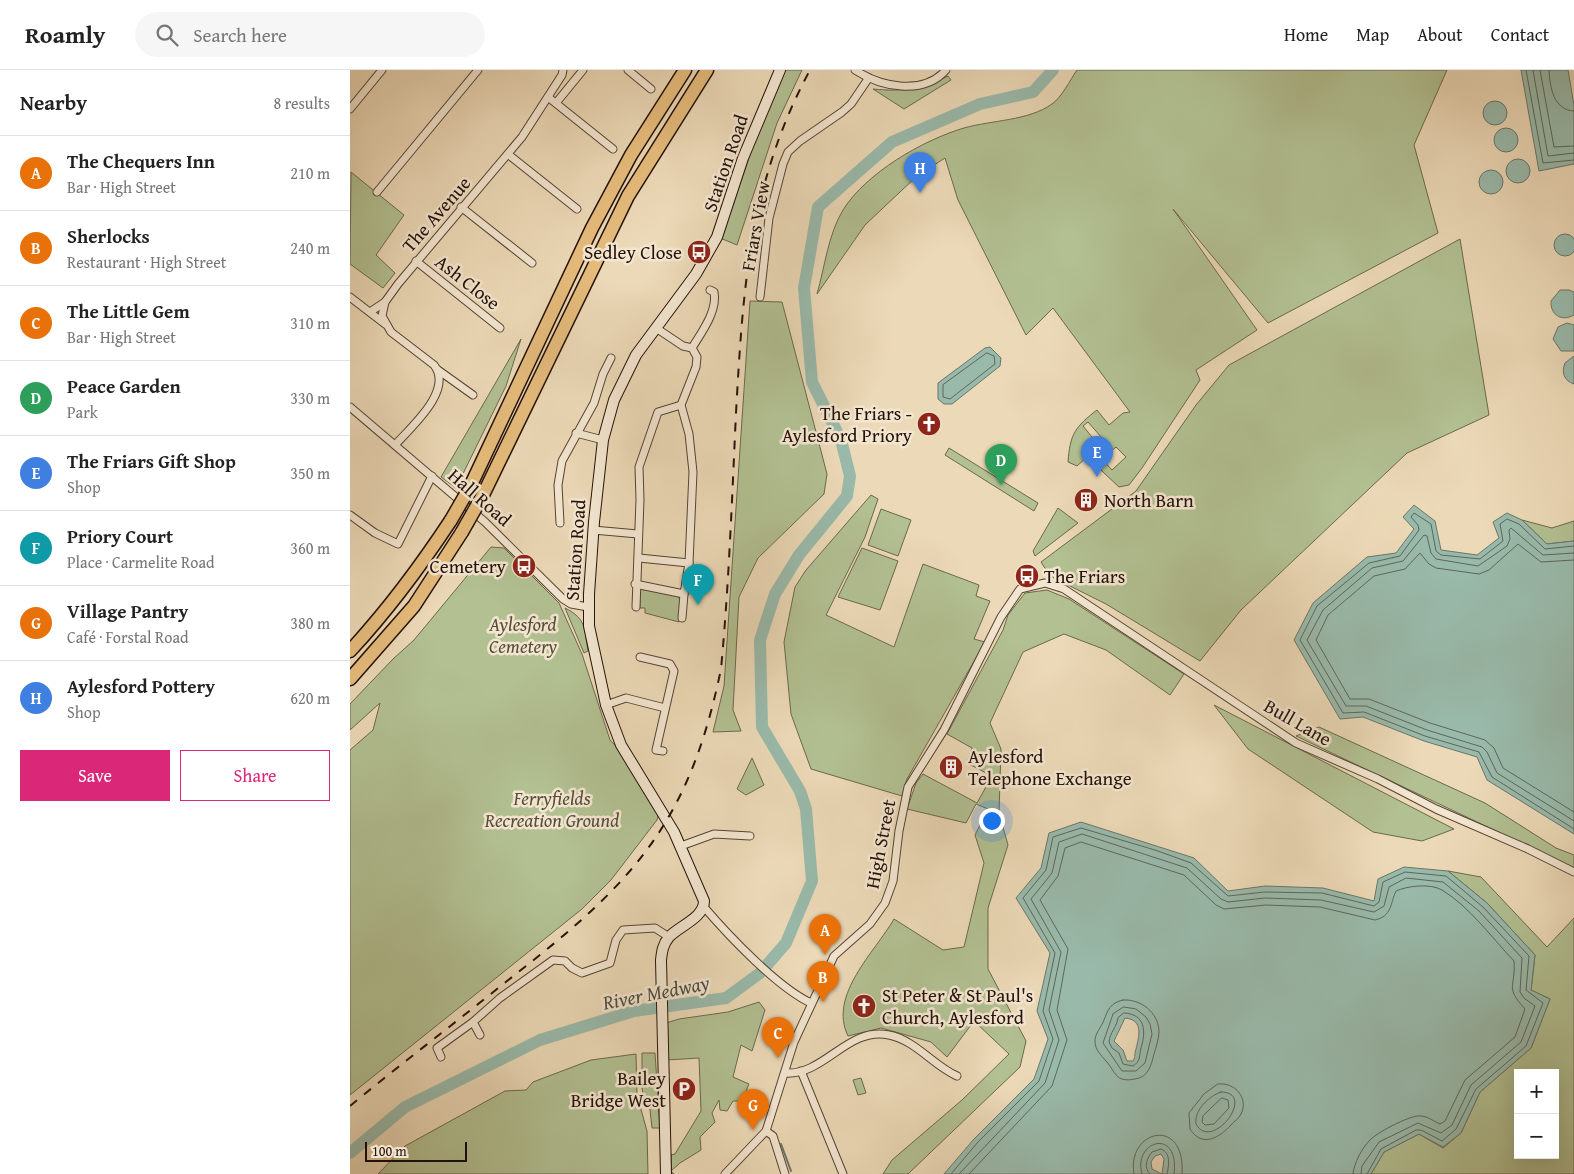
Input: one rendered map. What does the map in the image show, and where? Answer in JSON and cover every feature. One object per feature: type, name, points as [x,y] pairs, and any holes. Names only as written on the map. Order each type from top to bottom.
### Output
[{"type":"highway","points":[[350,651],[398,596],[451,520],[470,487],[592,228],[631,155],[685,70]]},
{"type":"highway","points":[[350,679],[414,606],[462,532],[483,495],[624,204],[661,140],[707,70]]},
{"type":"street","points":[[350,109],[382,70]]},
{"type":"street","points":[[377,192],[478,70]]},
{"type":"street","name":"The Avenue","points":[[386,302],[416,261],[461,206],[509,155],[548,97],[562,70]]},
{"type":"street","points":[[556,103],[582,70]]},
{"type":"street","points":[[628,70],[651,89]]},
{"type":"street","name":"Station Road","points":[[780,70],[743,158],[718,237],[696,274],[626,371],[614,400],[603,440],[588,607],[589,626],[606,705],[621,745],[682,846],[703,898],[704,907],[731,937],[799,997],[811,1003]]},
{"type":"street","points":[[855,70],[868,78],[888,85],[921,85],[936,80],[946,70]]},
{"type":"street","name":"Friars View","points":[[760,298],[768,218],[788,152],[851,104],[868,78]]},
{"type":"street","points":[[548,97],[613,149]]},
{"type":"street","points":[[509,155],[577,209]]},
{"type":"street","points":[[461,206],[532,264]]},
{"type":"street","name":"Ash Close","points":[[416,261],[500,328]]},
{"type":"street","points":[[692,348],[706,324],[714,300],[714,292],[710,290]]},
{"type":"street","points":[[350,297],[388,326]]},
{"type":"street","points":[[370,312],[386,302]]},
{"type":"street","points":[[386,302],[382,316],[391,332],[473,395]]},
{"type":"street","points":[[656,328],[683,346],[692,348],[697,357],[696,367],[681,405],[689,434],[693,472],[689,562],[682,618]]},
{"type":"street","points":[[560,523],[560,471],[565,453],[594,404],[603,374],[611,358]]},
{"type":"street","points":[[395,445],[432,403],[438,386],[438,370]]},
{"type":"street","points":[[636,607],[639,558],[639,467],[647,438],[658,412],[681,405]]},
{"type":"street","name":"Hall Road","points":[[350,407],[500,535],[563,599],[571,604],[588,607]]},
{"type":"street","points":[[576,433],[603,440]]},
{"type":"street","points":[[350,515],[375,533],[398,544],[432,476]]},
{"type":"street","points":[[594,530],[638,534]]},
{"type":"street","points":[[639,558],[689,562]]},
{"type":"street","name":"Bull Lane","points":[[1020,589],[1045,583],[1064,589],[1296,743],[1378,779],[1436,809],[1528,849],[1574,872]]},
{"type":"street","points":[[636,584],[684,594]]},
{"type":"street","name":"High Street","points":[[766,1131],[784,1073],[811,1003],[834,956],[870,924],[885,903],[894,881],[899,831],[908,787],[944,730],[1001,617],[1020,589]]},
{"type":"street","points":[[640,656],[670,664],[674,670],[656,750],[663,752]]},
{"type":"street","points":[[606,705],[626,698],[665,708]]},
{"type":"street","points":[[682,846],[714,834],[750,836]]},
{"type":"street","points":[[666,1174],[660,978],[663,947],[669,937],[704,907]]},
{"type":"street","points":[[441,1056],[437,1048],[500,998],[553,960],[565,961],[576,971],[582,972],[610,963],[616,940],[623,930],[655,928],[669,937]]},
{"type":"street","points":[[472,1022],[480,1035]]},
{"type":"street","points":[[784,1073],[801,1071],[864,1036],[876,1033],[893,1036],[905,1041],[943,1070],[957,1076]]},
{"type":"street","points":[[801,1071],[843,1174]]},
{"type":"street","points":[[725,1174],[766,1131],[773,1136],[785,1174]]},
{"type":"green space","points":[[785,70],[802,70],[777,123],[737,245],[720,238],[762,122]]},
{"type":"green space","points":[[1077,70],[1447,70],[1414,145],[1438,233],[1268,323],[1173,209],[1257,330],[1196,370],[1200,380],[1142,468],[1129,485],[1119,487],[1087,457],[1077,466],[1068,462],[1070,444],[1075,432],[1083,421],[1097,410],[1109,425],[1123,413],[1130,412],[1053,308],[1026,335],[958,200],[945,158],[917,176],[865,225],[817,294],[830,240],[838,220],[853,196],[866,183],[914,149],[948,133],[975,125],[1021,117],[1042,110],[1059,97]],"holes":[[[1088,422],[1102,438],[1096,442],[1083,426]],[[1116,447],[1126,457],[1112,470],[1102,459]]]},
{"type":"green space","points":[[948,76],[951,80],[904,109],[873,89],[893,90],[921,87]]},
{"type":"green space","points":[[351,172],[404,215],[376,255],[395,273],[383,288],[350,264]]},
{"type":"green space","points":[[1460,239],[1489,415],[1407,453],[1241,610],[1200,661],[1106,604],[1050,576],[1041,562],[1136,491],[1196,405],[1229,365]]},
{"type":"green space","points":[[750,301],[782,302],[827,474],[824,494],[758,558],[739,597],[733,710],[741,731],[713,732],[724,686]]},
{"type":"green space","points":[[521,339],[506,386],[456,488],[441,477]]},
{"type":"green space","points":[[949,448],[1038,503],[1034,511],[945,455]]},
{"type":"green space","points":[[871,495],[878,499],[865,537],[826,615],[894,647],[923,564],[979,585],[976,596],[990,601],[974,639],[985,642],[907,779],[902,796],[811,769],[791,714],[784,642],[795,587],[806,570]]},
{"type":"green space","points":[[1058,508],[1078,523],[1035,556],[1033,551]]},
{"type":"green space","points":[[881,509],[911,520],[898,556],[868,545]]},
{"type":"green space","points":[[1522,520],[1552,528],[1574,521],[1574,541],[1547,544]]},
{"type":"green space","points":[[491,547],[504,548],[559,603],[582,654],[610,740],[623,754],[659,811],[657,820],[611,880],[582,909],[350,1095],[350,750],[373,730],[380,703],[350,730],[350,704],[414,640]]},
{"type":"green space","points":[[862,548],[898,561],[880,610],[838,597]]},
{"type":"green space","points":[[640,588],[678,596],[681,602],[679,622],[645,613],[645,608],[640,608]]},
{"type":"green space","points":[[1047,590],[1069,599],[1184,674],[1170,695],[1106,650],[1064,634],[1023,652],[990,723],[1001,749],[999,813],[1008,845],[988,908],[988,969],[1026,1041],[1020,1067],[908,1174],[883,1174],[892,1160],[962,1100],[1009,1054],[974,1021],[947,1057],[931,1042],[881,1028],[848,1036],[843,1021],[844,1005],[856,974],[894,919],[943,950],[964,947],[984,863],[975,835],[988,809],[976,804],[966,823],[907,809],[916,783],[923,774],[977,803],[992,776],[967,763],[972,748],[947,734],[1003,630],[1008,615],[1025,593]]},
{"type":"green space","points":[[565,608],[577,616],[583,625],[588,651],[584,653]]},
{"type":"green space","points":[[1214,705],[1454,829],[1422,841],[1373,832],[1248,749]]},
{"type":"green space","points":[[1319,727],[1485,803],[1556,848],[1574,855],[1574,868],[1296,736]]},
{"type":"green space","points":[[752,758],[764,785],[746,795],[737,789]]},
{"type":"green space","points":[[1448,871],[1481,877],[1547,947],[1574,918],[1574,1174],[1371,1174],[1384,1152],[1419,1134],[1443,1148],[1461,1133],[1480,1092],[1531,1048],[1550,999],[1531,990],[1535,955],[1487,903]]},
{"type":"green space","points":[[759,1002],[765,1010],[752,1051],[741,1045],[733,1077],[749,1084],[742,1101],[733,1101],[727,1111],[720,1110],[719,1100],[712,1113],[715,1122],[700,1137],[701,1150],[671,1171],[671,1155],[675,1154],[701,1111],[699,1058],[667,1060],[666,1023],[679,1019],[728,1012]]},
{"type":"green space","points":[[642,1053],[655,1053],[660,1128],[652,1128],[650,1110],[644,1099],[642,1088]]},
{"type":"green space","points":[[636,1054],[637,1095],[647,1131],[648,1174],[378,1174],[405,1146],[505,1091],[526,1090],[533,1082],[591,1060]]},
{"type":"green space","points":[[861,1078],[866,1093],[858,1095],[853,1080]]},
{"type":"water","points":[[1521,70],[1568,70],[1574,105],[1574,164],[1539,171]]},
{"type":"water","points":[[1495,101],[1503,105],[1507,113],[1503,121],[1495,125],[1487,121],[1483,113],[1487,105]]},
{"type":"water","points":[[1506,128],[1514,132],[1518,140],[1514,148],[1506,152],[1498,148],[1494,140],[1498,132]]},
{"type":"water","points":[[1518,159],[1526,163],[1530,171],[1526,179],[1518,183],[1510,179],[1506,171],[1510,163]]},
{"type":"water","points":[[1491,170],[1499,174],[1503,182],[1499,190],[1491,194],[1483,190],[1479,182],[1483,174]]},
{"type":"water","points":[[1565,234],[1573,237],[1575,249],[1573,253],[1565,256],[1557,253],[1554,245],[1557,237]]},
{"type":"water","points":[[1560,290],[1574,292],[1574,315],[1570,317],[1558,316],[1552,310],[1551,301]]},
{"type":"water","points":[[1567,323],[1574,325],[1574,351],[1561,351],[1553,339],[1558,327]]},
{"type":"water","points":[[990,347],[1001,358],[1000,366],[952,404],[944,404],[938,399],[938,383],[985,348]]},
{"type":"water","points":[[1574,356],[1574,384],[1564,376],[1563,370],[1565,363]]},
{"type":"water","points":[[1414,505],[1435,521],[1441,550],[1477,555],[1499,538],[1493,522],[1507,513],[1522,520],[1547,544],[1574,541],[1574,834],[1487,780],[1477,757],[1424,741],[1363,717],[1340,719],[1294,640],[1313,603],[1367,557],[1396,553],[1414,529],[1403,517]]},
{"type":"water","points":[[1081,822],[1194,858],[1228,891],[1265,886],[1323,888],[1374,901],[1378,879],[1404,867],[1448,871],[1487,903],[1535,955],[1531,990],[1550,999],[1531,1048],[1480,1092],[1461,1133],[1443,1147],[1419,1134],[1384,1152],[1371,1174],[1162,1174],[944,1174],[974,1139],[1034,1079],[1048,1039],[1037,1011],[1050,953],[1016,898],[1041,868],[1049,833]],"holes":[[[1125,1018],[1135,1022],[1139,1029],[1133,1061],[1127,1061],[1123,1050],[1114,1041]],[[1161,1154],[1164,1159],[1162,1174],[1152,1169],[1151,1162],[1155,1156]]]},
{"type":"waterway","name":"River Medway","points":[[350,1153],[405,1107],[540,1040],[634,1011],[726,998],[760,973],[786,943],[812,881],[806,809],[800,791],[762,727],[760,640],[775,594],[799,555],[847,496],[850,476],[841,440],[812,382],[804,288],[818,207],[892,142],[980,104],[1033,92],[1053,70]]},
{"type":"waterway","points":[[781,1144],[791,1171]]},
{"type":"railway","points":[[350,1106],[552,945],[616,887],[635,865],[668,818],[694,765],[707,727],[721,669],[742,323],[746,279],[753,237],[762,195],[774,154],[790,112],[810,70]]},
{"type":"place","name":"Aylesford Pottery","points":[[920,193]]},
{"type":"place","name":"Sedley Close","points":[[699,252]]},
{"type":"place","name":"The Friars - Aylesford Priory","points":[[929,424]]},
{"type":"place","name":"The Friars Gift Shop","points":[[1097,477]]},
{"type":"place","name":"Peace Garden","points":[[1001,485]]},
{"type":"place","name":"North Barn","points":[[1086,500]]},
{"type":"place","name":"Cemetery","points":[[524,566]]},
{"type":"place","name":"The Friars","points":[[1027,576]]},
{"type":"place","name":"Priory Court","points":[[698,605]]},
{"type":"place","name":"Aylesford Telephone Exchange","points":[[951,767]]},
{"type":"place","name":"The Chequers Inn","points":[[825,955]]},
{"type":"place","name":"Sherlocks","points":[[823,1002]]},
{"type":"place","name":"St Peter & St Paul's Church, Aylesford","points":[[864,1006]]},
{"type":"place","name":"The Little Gem","points":[[778,1058]]},
{"type":"place","name":"Bailey Bridge West","points":[[684,1089]]},
{"type":"place","name":"Village Pantry","points":[[753,1130]]},
{"type":"park label","name":"Aylesford Cemetery","points":[[523,635]]},
{"type":"park label","name":"Ferryfields Recreation Ground","points":[[552,809]]}]
